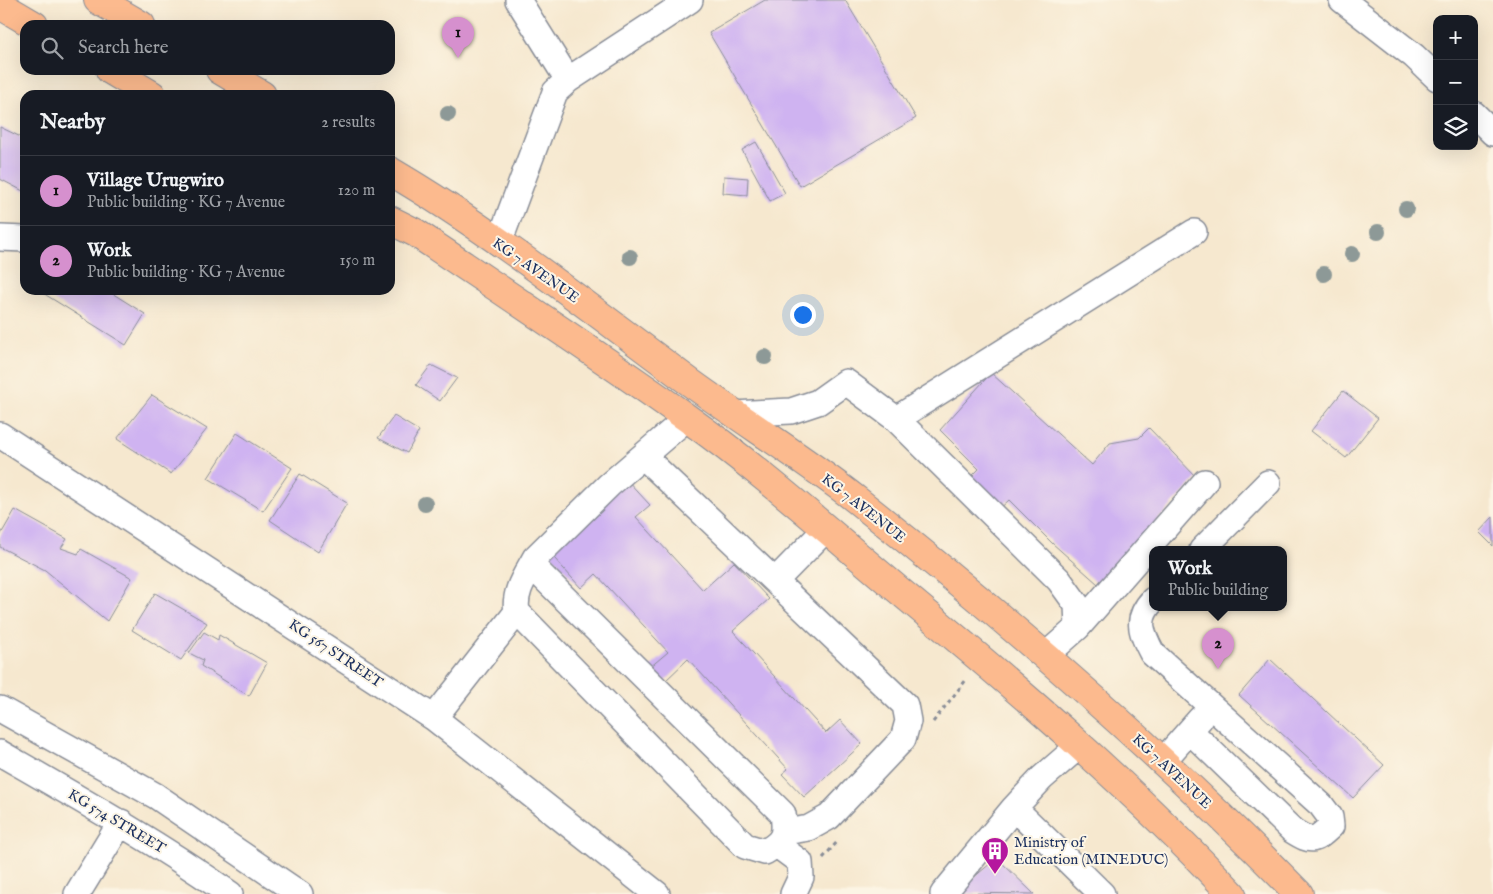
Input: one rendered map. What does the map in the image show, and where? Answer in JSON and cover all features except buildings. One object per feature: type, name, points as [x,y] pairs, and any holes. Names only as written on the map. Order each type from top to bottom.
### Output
[{"type":"main road","points":[[98,0],[132,20]]},
{"type":"main road","points":[[0,5],[26,20]]},
{"type":"main road","points":[[118,75],[144,90]]},
{"type":"main road","points":[[228,75],[254,90]]},
{"type":"main road","name":"KG 7 AVENUE","points":[[395,174],[499,243],[734,414],[856,499],[1045,656],[1237,831],[1299,894]]},
{"type":"main road","points":[[395,222],[416,233],[687,418],[754,469],[993,668],[1080,745],[1190,849],[1232,894]]},
{"type":"main road","points":[[754,469],[772,441]]},
{"type":"street","points":[[518,0],[568,80]]},
{"type":"street","points":[[499,243],[548,106],[555,92],[568,80],[690,0]]},
{"type":"street","points":[[1342,0],[1414,56],[1433,74]]},
{"type":"street","points":[[1478,118],[1493,133]]},
{"type":"street","points":[[896,419],[1194,232]]},
{"type":"street","points":[[0,238],[20,239]]},
{"type":"street","points":[[734,414],[791,411],[818,402],[846,382],[896,419],[1059,580],[1076,605],[1078,627]]},
{"type":"street","points":[[643,456],[905,705],[908,721],[903,739],[829,817],[809,828],[781,838],[765,852],[745,846],[517,612],[515,602],[517,593],[531,565],[549,543],[643,456],[687,418]]},
{"type":"street","name":"KG 567 STREET","points":[[0,435],[434,718],[657,894]]},
{"type":"street","points":[[1045,656],[1078,627],[1205,482]]},
{"type":"street","points":[[1206,546],[1268,483]]},
{"type":"street","points":[[775,581],[826,529]]},
{"type":"street","points":[[531,565],[783,814],[781,838],[800,862],[801,876],[793,894]]},
{"type":"street","points":[[1149,604],[1143,611],[1141,623],[1143,636],[1152,653],[1321,805],[1330,818],[1331,826],[1317,838],[1306,840],[1293,831],[1190,731]]},
{"type":"street","points":[[434,718],[517,612]]},
{"type":"street","points":[[1162,762],[1190,731],[1210,704]]},
{"type":"street","points":[[0,709],[156,796],[300,894]]},
{"type":"street","points":[[942,894],[1014,808],[1042,778],[1080,745]]},
{"type":"street","name":"KG 574 STREET","points":[[0,753],[121,822],[188,864],[230,894]]},
{"type":"street","points":[[1014,808],[1102,894]]},
{"type":"street","points":[[77,894],[121,822]]},
{"type":"place","name":"Village Urugwiro","points":[[458,58]]},
{"type":"place","name":"Work","points":[[1218,669]]},
{"type":"place","name":"Ministry of Education (MINEDUC)","points":[[995,875]]}]
